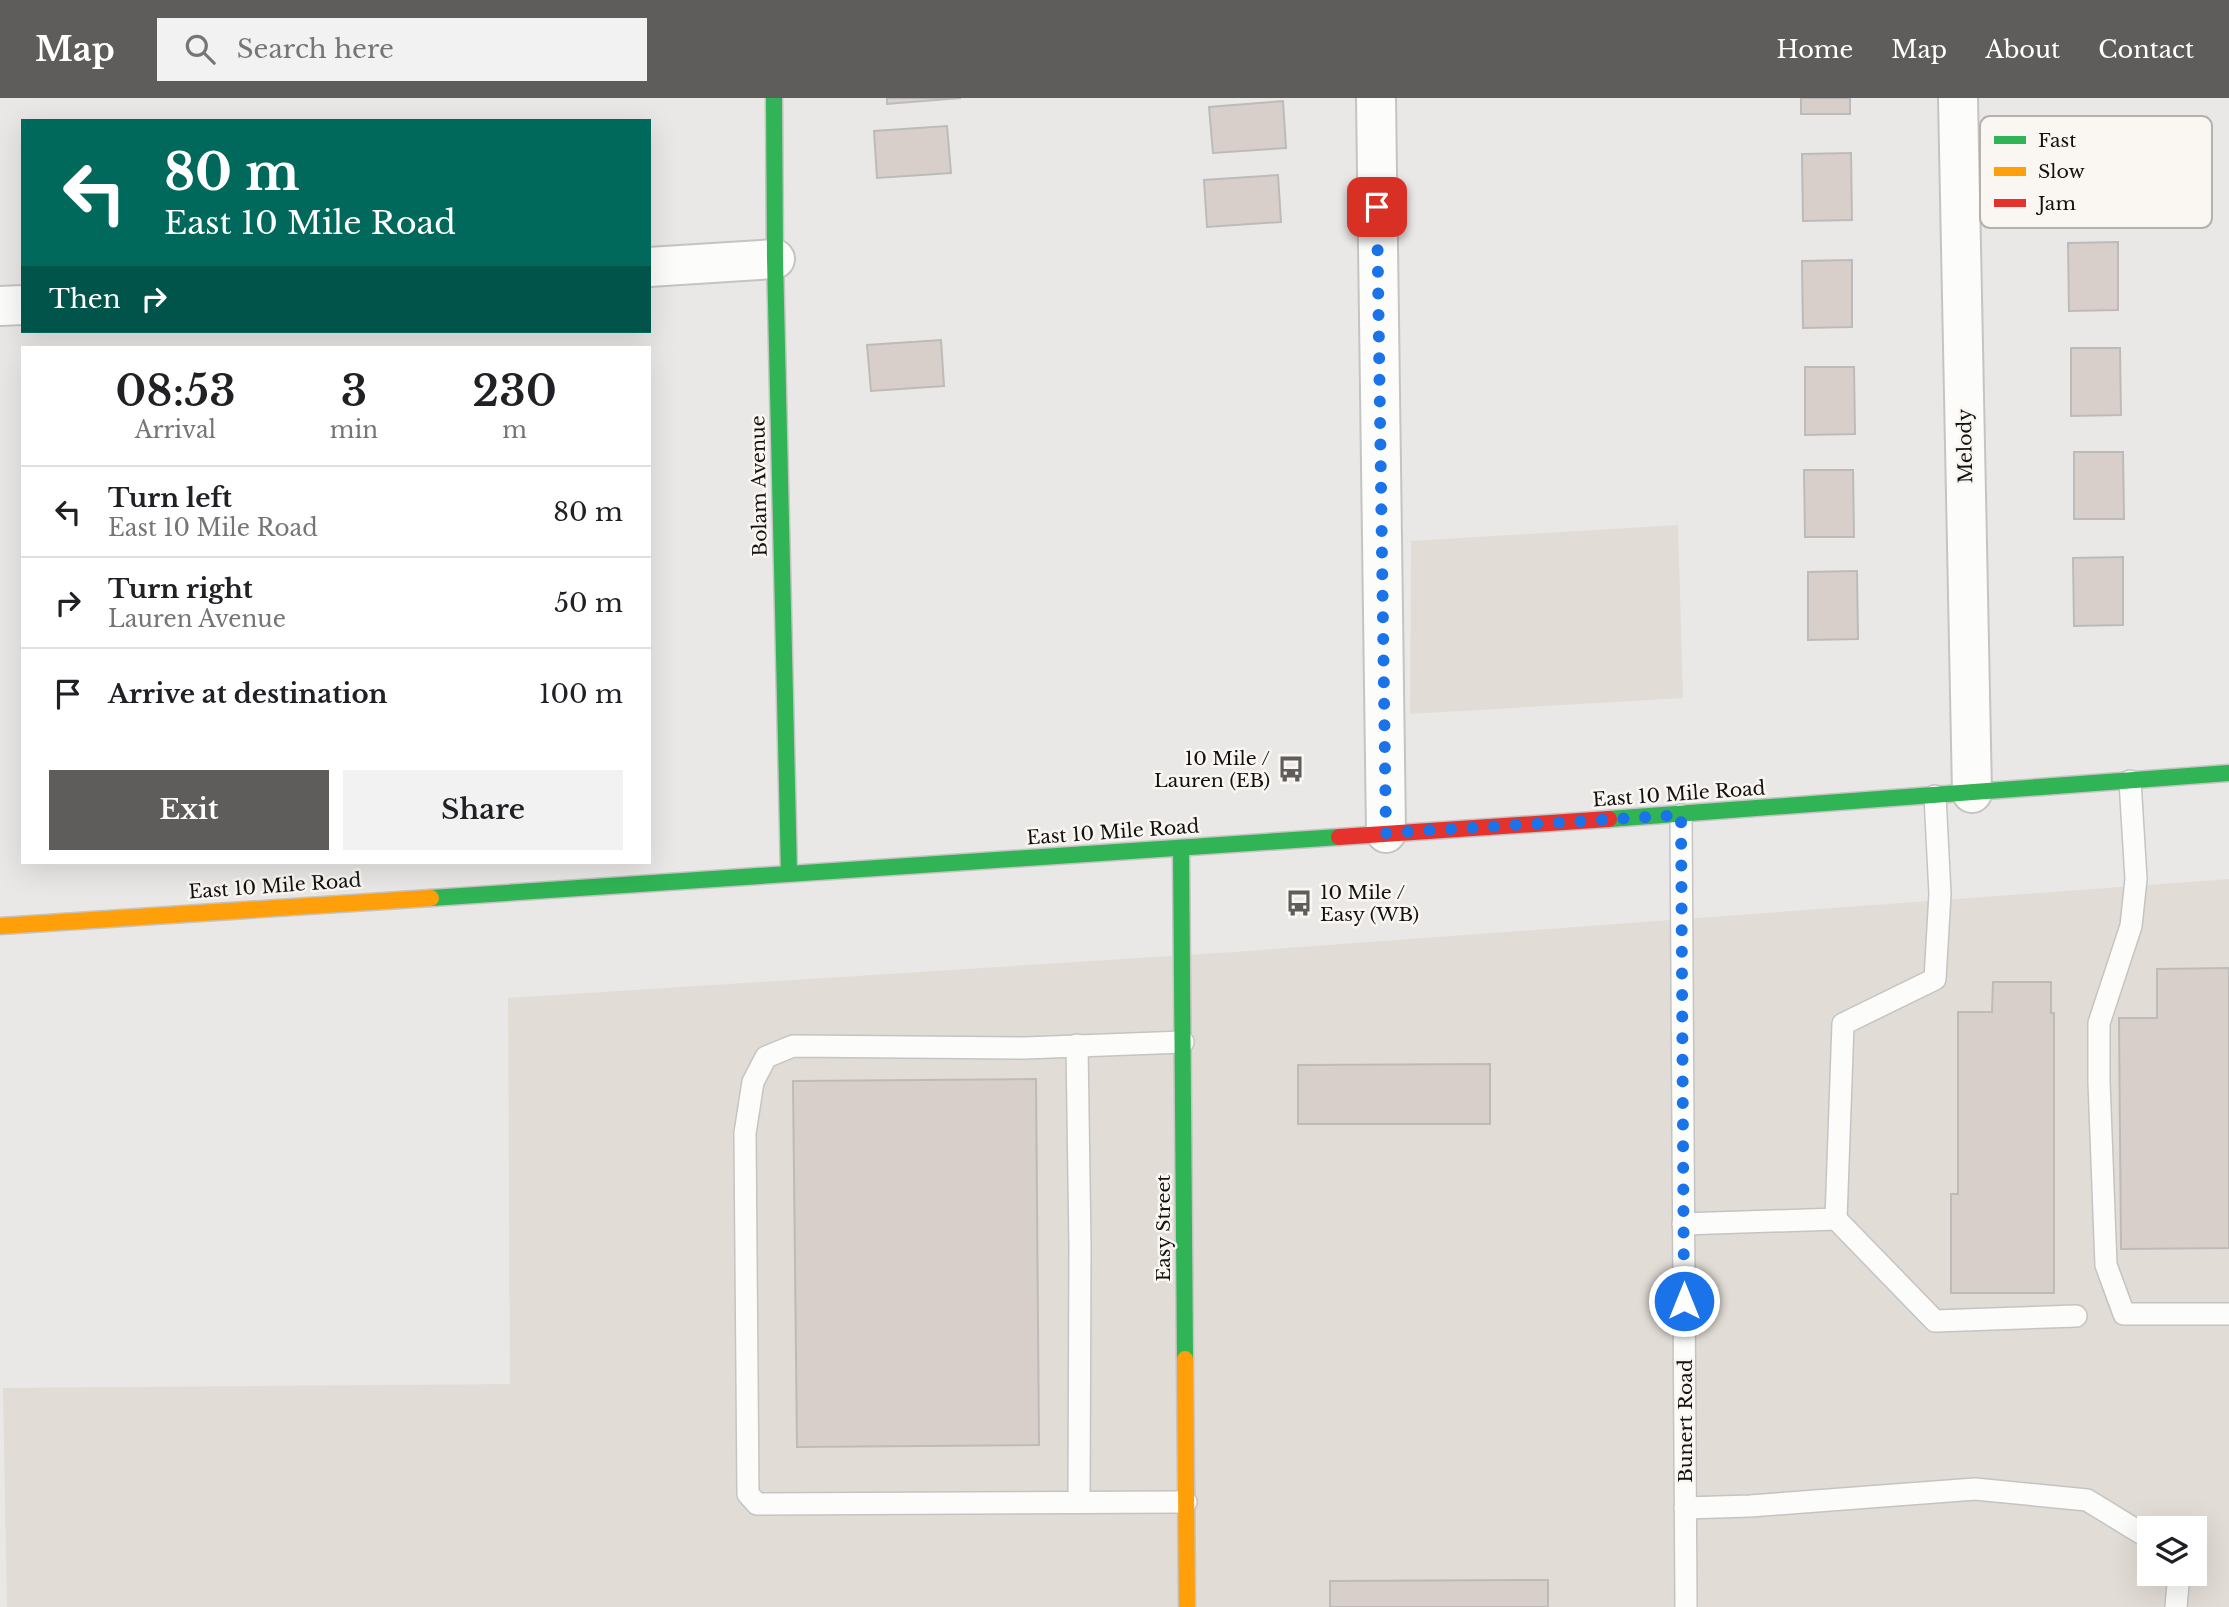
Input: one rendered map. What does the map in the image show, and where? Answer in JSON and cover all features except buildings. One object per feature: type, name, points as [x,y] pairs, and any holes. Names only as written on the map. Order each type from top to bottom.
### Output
[{"type":"main road","name":"Bolam Avenue","points":[[774,98],[775,259],[789,873]]},
{"type":"main road","name":"East 10 Mile Road","points":[[0,926],[1681,815],[2229,773]]},
{"type":"main road","name":"Easy Street","points":[[1181,849],[1187,1607]]},
{"type":"street","points":[[1376,98],[1386,833]]},
{"type":"street","name":"Melody","points":[[1958,98],[1972,793]]},
{"type":"street","points":[[651,267],[775,259]]},
{"type":"street","points":[[0,306],[21,305]]},
{"type":"lane","points":[[2130,781],[2136,879],[2131,926],[2099,1023],[2098,1082],[2106,1265],[2124,1314],[2229,1314]]},
{"type":"lane","points":[[1935,796],[1940,894],[1935,979],[1843,1024],[1836,1219],[1936,1321],[2076,1316]]},
{"type":"lane","name":"Bunert Road","points":[[1681,815],[1686,1607]]},
{"type":"lane","points":[[1183,1042],[1025,1048],[793,1046],[766,1057],[753,1082],[745,1133],[747,1494],[757,1504],[1186,1502]]},
{"type":"lane","points":[[1077,1045],[1080,1247],[1079,1502]]},
{"type":"lane","points":[[1683,1224],[1836,1219]]},
{"type":"lane","points":[[1685,1508],[1750,1506],[1975,1489],[2087,1500],[2137,1531]]},
{"type":"lane","points":[[2176,1607],[2178,1586]]},
{"type":"shaded area","points":[[1678,525],[1683,698],[1410,714],[1411,541]]},
{"type":"shaded area","points":[[2229,879],[2229,1607],[7,1607],[3,1388],[510,1384],[508,998],[1234,952]]},
{"type":"traffic: fast","points":[[774,98],[775,259],[789,873]]},
{"type":"traffic: fast","points":[[1609,819],[2229,773]]},
{"type":"traffic: fast","points":[[431,898],[1339,837]]},
{"type":"traffic: fast","points":[[1181,849],[1185,1359]]},
{"type":"traffic: slow","points":[[0,926],[431,898]]},
{"type":"traffic: slow","points":[[1185,1359],[1187,1607]]},
{"type":"traffic: jam","points":[[1339,837],[1609,819]]},
{"type":"place","name":"10 Mile / Lauren (EB)","points":[[1291,769]]},
{"type":"place","name":"10 Mile / Easy (WB)","points":[[1299,903]]},
{"type":"route","points":[[1377,207],[1386,833],[1681,815],[1684,1301]]}]
